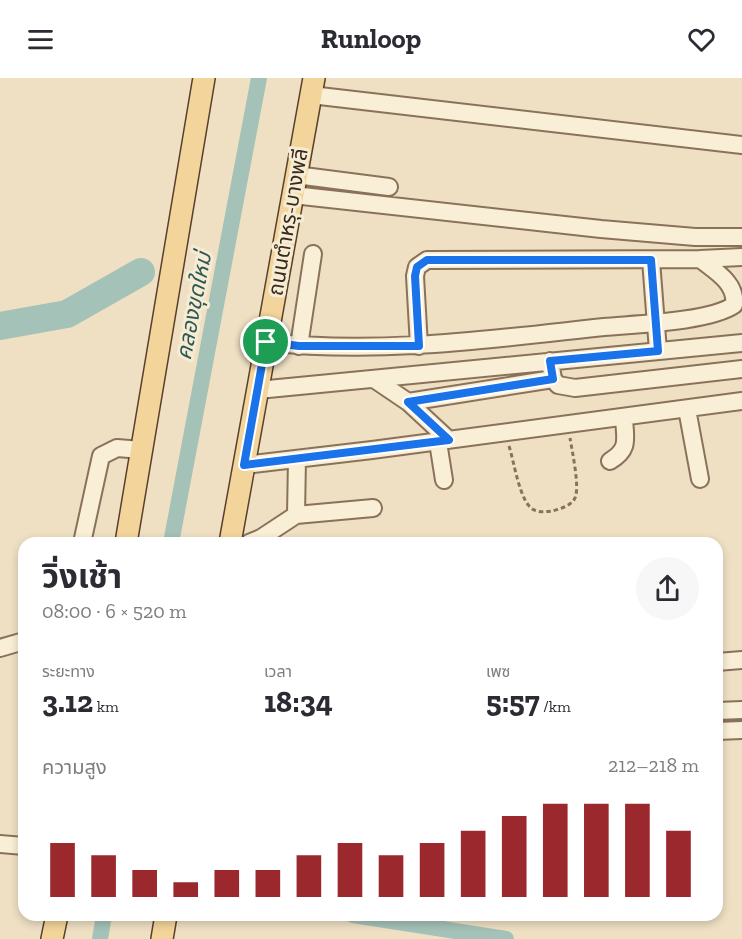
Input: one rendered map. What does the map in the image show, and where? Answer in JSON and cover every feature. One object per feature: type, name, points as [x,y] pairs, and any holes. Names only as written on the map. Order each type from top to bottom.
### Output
[{"type":"main road","points":[[127,537],[204,78]]},
{"type":"main road","name":"ถนนตำหรุ-บางพลี","points":[[232,537],[312,87]]},
{"type":"main road","points":[[52,939],[56,921]]},
{"type":"street","points":[[312,87],[742,145]]},
{"type":"street","points":[[294,185],[389,187]]},
{"type":"street","points":[[294,185],[601,229],[695,237],[742,237]]},
{"type":"street","points":[[299,346],[313,255]]},
{"type":"street","points":[[419,346],[415,276],[417,267],[427,260],[651,260],[742,257]]},
{"type":"street","points":[[266,342],[299,346],[419,346],[655,322],[725,311],[734,305],[735,297],[732,289],[700,259]]},
{"type":"street","points":[[651,260],[658,351]]},
{"type":"street","points":[[258,390],[742,343]]},
{"type":"street","points":[[550,361],[553,379],[558,385],[575,388],[742,369]]},
{"type":"street","points":[[374,379],[408,402],[443,441],[444,480]]},
{"type":"street","points":[[408,402],[553,379]]},
{"type":"street","points":[[244,465],[742,401]]},
{"type":"street","points":[[687,409],[700,479]]},
{"type":"street","points":[[610,461],[621,455],[625,448],[624,417]]},
{"type":"street","points":[[83,537],[101,456],[117,448],[142,450]]},
{"type":"street","points":[[296,515],[297,459]]},
{"type":"street","points":[[263,537],[296,515],[373,508]]},
{"type":"street","points":[[0,648],[18,643]]},
{"type":"street","points":[[723,662],[742,660]]},
{"type":"street","points":[[723,711],[742,710]]},
{"type":"street","points":[[723,731],[742,730]]},
{"type":"street","points":[[0,844],[18,846]]},
{"type":"path","points":[[505,433],[523,497],[531,508],[542,512],[569,505],[576,497],[577,487],[568,424]]},
{"type":"waterway","name":"คลองขุดใหม่","points":[[172,537],[259,78]]},
{"type":"waterway","points":[[0,326],[67,314],[141,272]]},
{"type":"waterway","name":"คลองขุดใหม่","points":[[100,939],[103,921]]},
{"type":"waterway","points":[[391,921],[506,939]]},
{"type":"route","points":[[427,260],[651,260],[658,351],[550,361],[553,379],[408,402],[449,440],[244,465],[266,342],[299,346],[419,346],[415,276],[417,267],[427,260]]}]
